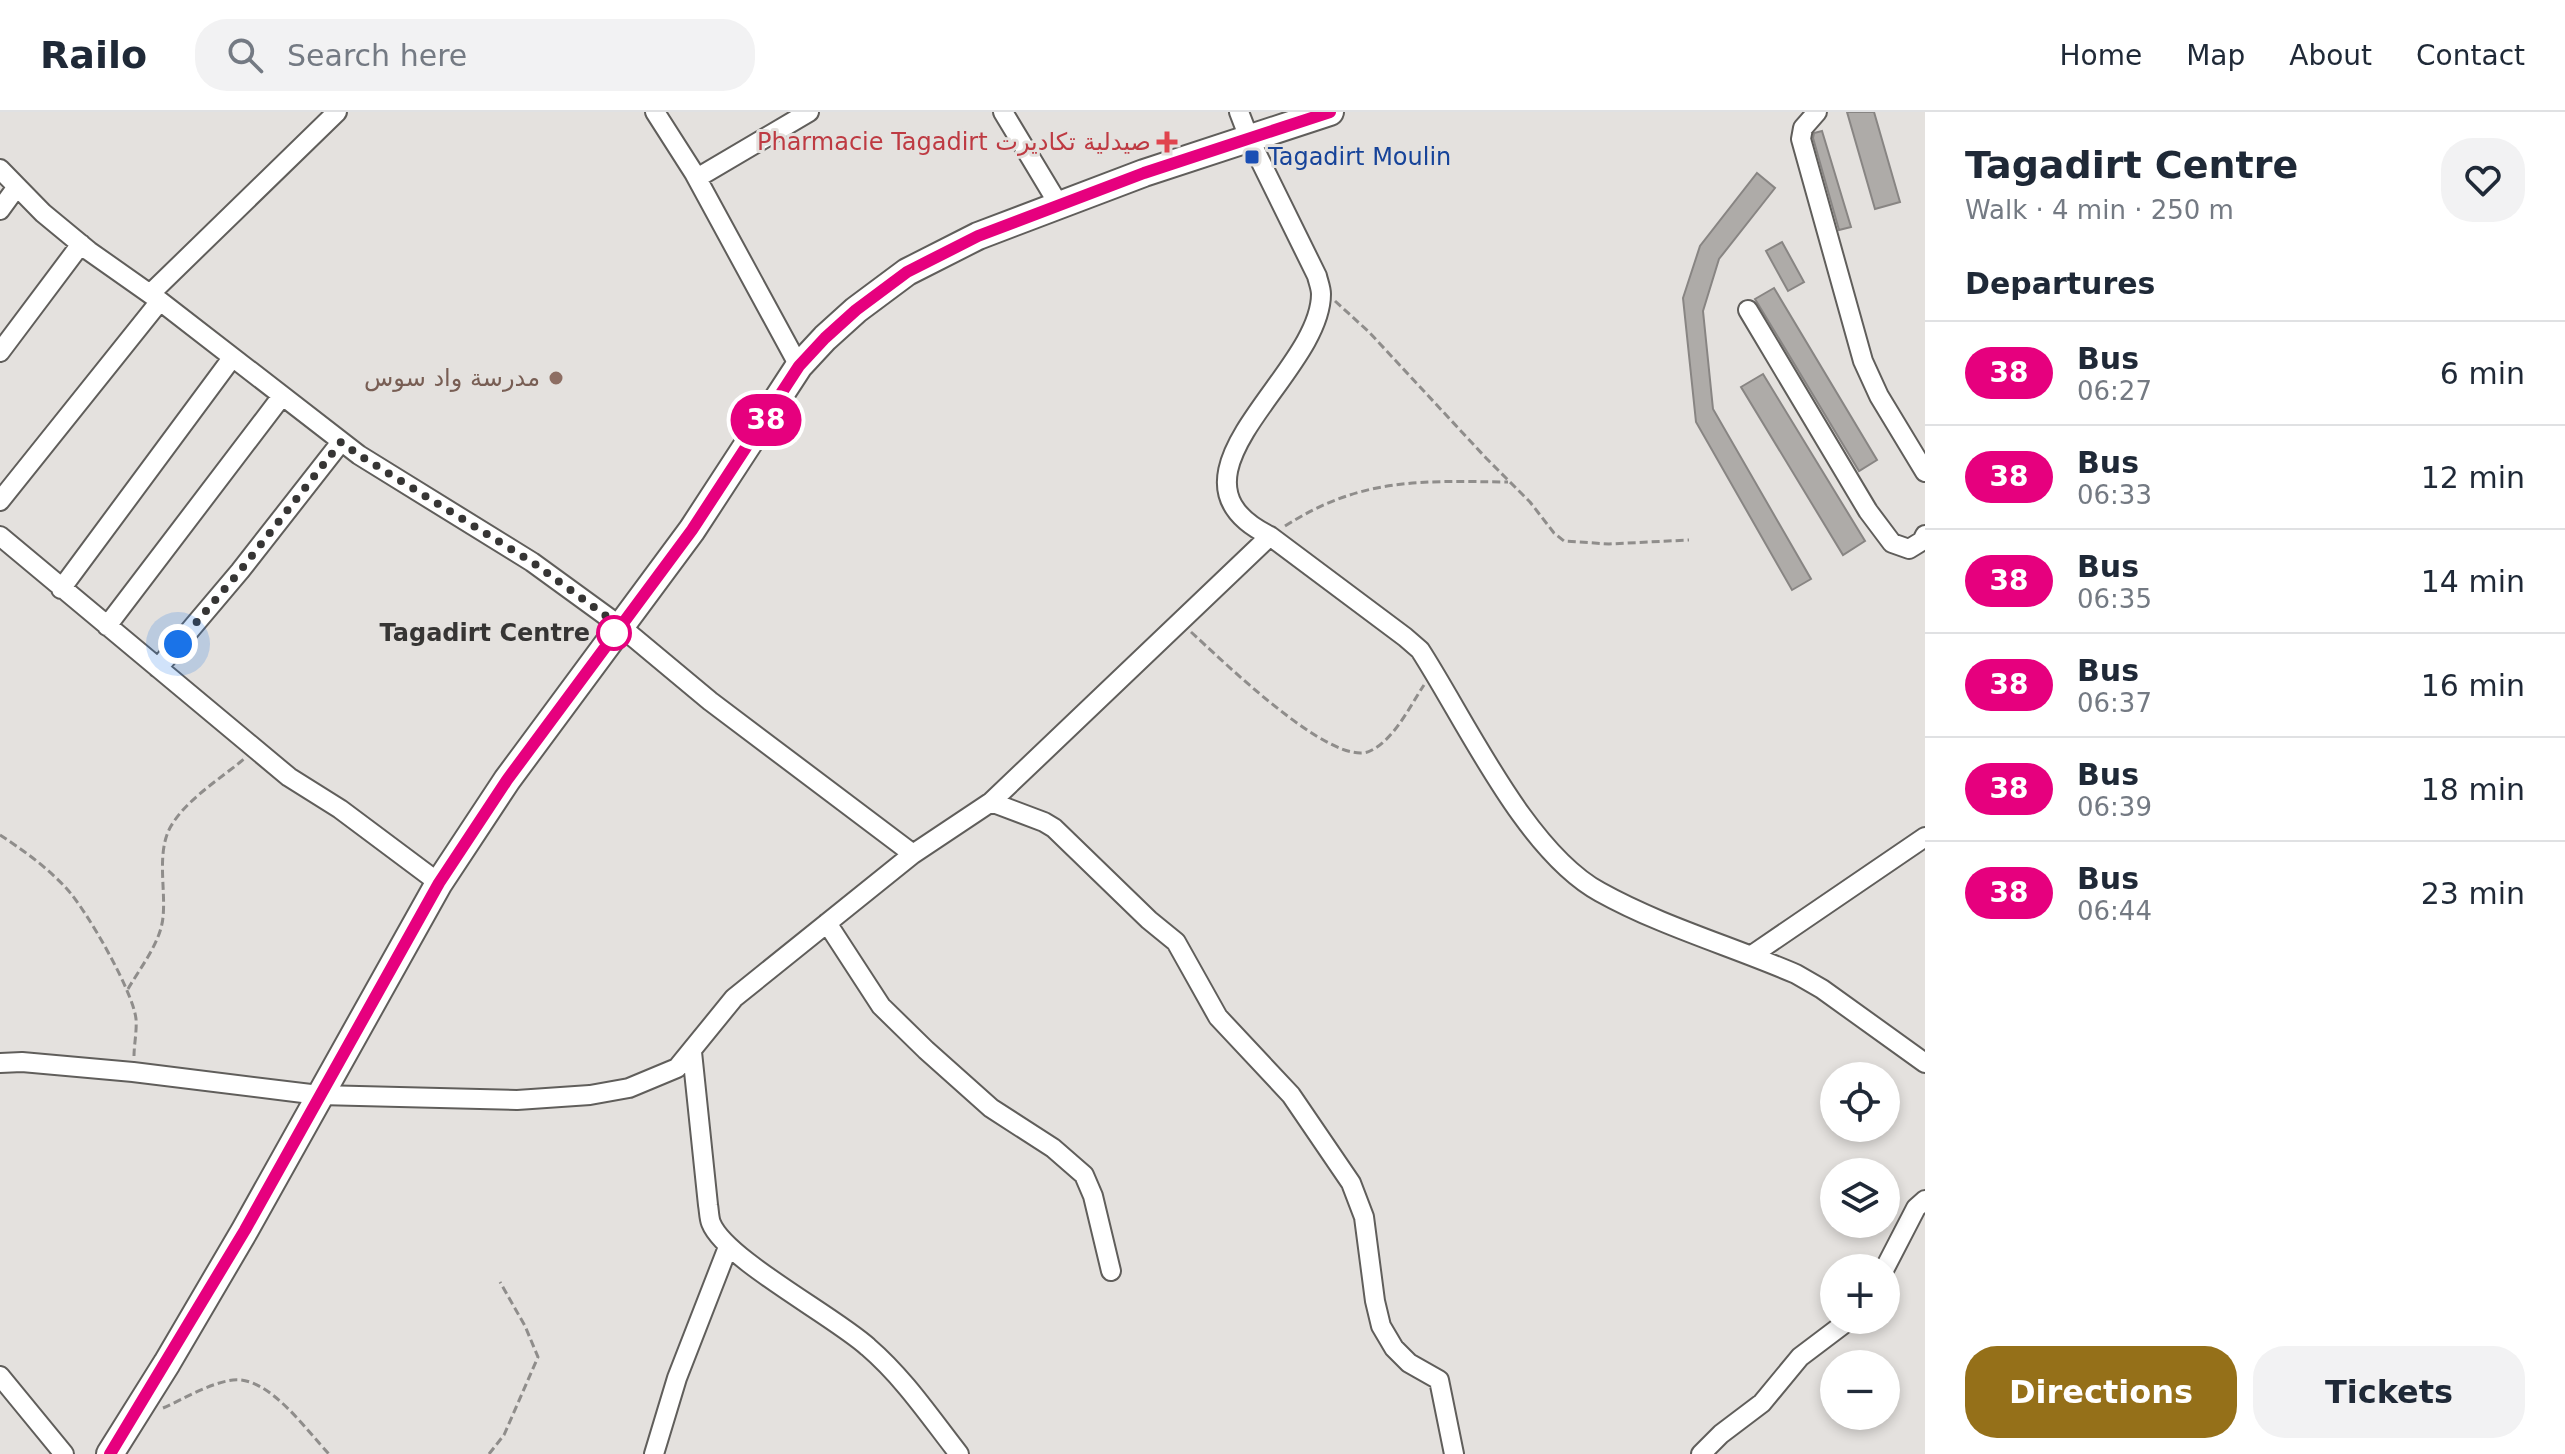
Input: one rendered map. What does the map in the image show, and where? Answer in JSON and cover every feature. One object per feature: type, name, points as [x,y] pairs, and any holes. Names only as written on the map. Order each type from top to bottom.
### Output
[{"type":"street","points":[[0,501],[155,298],[337,112]]},
{"type":"street","points":[[655,112],[697,178],[799,366]]},
{"type":"street","points":[[697,178],[809,112]]},
{"type":"street","points":[[1003,112],[1059,205]]},
{"type":"street","points":[[1239,112],[1317,276],[1321,293],[1317,312],[1295,360],[1239,441],[1225,474],[1226,489],[1242,516],[1420,650],[1523,815],[1542,840],[1584,881],[1626,904],[1796,974],[1822,989],[1925,1063]]},
{"type":"street","points":[[110,1454],[245,1230],[439,883],[507,780],[692,530],[799,366],[856,310],[907,272],[978,236],[1144,173],[1330,112]]},
{"type":"street","points":[[1817,112],[1803,128],[1801,139],[1840,285],[1863,361],[1879,396],[1923,463]]},
{"type":"street","points":[[0,169],[16,188],[81,244],[341,442],[532,562],[620,626],[710,701],[913,854]]},
{"type":"street","points":[[0,210],[16,188]]},
{"type":"street","points":[[3,341],[81,244]]},
{"type":"street","points":[[1748,310],[1868,511],[1892,543],[1909,549],[1922,541],[1925,535]]},
{"type":"street","points":[[61,589],[232,358]]},
{"type":"street","points":[[107,626],[282,396]]},
{"type":"street","points":[[158,668],[240,571],[341,442]]},
{"type":"street","points":[[0,536],[289,777],[340,809],[439,883]]},
{"type":"street","points":[[0,1063],[22,1062],[133,1072],[319,1095],[517,1100],[590,1095],[629,1088],[653,1079],[677,1068],[734,998],[913,854],[991,802],[1270,536]]},
{"type":"street","points":[[991,802],[1054,828],[1176,942],[1218,1017],[1299,1107],[1351,1183],[1364,1217],[1375,1301],[1386,1337],[1409,1363],[1441,1384],[1454,1454]]},
{"type":"street","points":[[1752,955],[1925,837]]},
{"type":"street","points":[[827,923],[881,1006],[893,1018],[991,1108],[1053,1148],[1084,1175],[1093,1196],[1111,1271]]},
{"type":"street","points":[[692,1052],[711,1223],[728,1247],[870,1348],[927,1411],[959,1454]]},
{"type":"street","points":[[1892,1254],[1916,1208],[1925,1200]]},
{"type":"street","points":[[654,1454],[677,1378],[728,1247]]},
{"type":"street","points":[[1701,1454],[1721,1434],[1762,1403],[1800,1357],[1830,1334]]},
{"type":"street","points":[[0,1376],[64,1454]]},
{"type":"path","points":[[1321,293],[1369,332],[1564,541],[1609,544],[1689,540]]},
{"type":"path","points":[[1270,536],[1310,510],[1363,489],[1424,481],[1508,482]]},
{"type":"path","points":[[1179,621],[1288,718],[1349,753],[1372,751],[1386,740],[1433,671]]},
{"type":"path","points":[[128,989],[156,940],[163,920],[165,846],[170,828],[185,809],[255,749]]},
{"type":"path","points":[[0,835],[68,890],[128,989],[136,1019],[133,1072]]},
{"type":"path","points":[[489,1454],[504,1435],[538,1357],[525,1326],[500,1282]]},
{"type":"path","points":[[130,1422],[221,1383],[251,1381],[268,1389],[329,1454]]},
{"type":"building","points":[[1847,112],[1874,112],[1900,202],[1875,209]]},
{"type":"building","points":[[1822,131],[1851,227],[1839,230],[1813,138],[1814,133]]},
{"type":"building","points":[[1757,173],[1775,188],[1719,259],[1703,311],[1713,409],[1811,579],[1792,590],[1696,422],[1683,298],[1700,246]]},
{"type":"building","points":[[1782,242],[1804,282],[1788,291],[1766,251]]},
{"type":"building","points":[[1774,288],[1877,460],[1859,471],[1755,299]]},
{"type":"building","points":[[1763,374],[1865,541],[1843,555],[1741,387]]},
{"type":"bus line","name":"38","points":[[110,1454],[245,1230],[439,883],[507,780],[692,530],[799,366],[856,310],[907,272],[978,236],[1144,173],[1330,112]]},
{"type":"place","name":"Pharmacie Tagadirt صيدلية تكاديرت","points":[[1167,142]]},
{"type":"place","name":"Tagadirt Moulin","points":[[1252,157]]},
{"type":"place","name":"مدرسة واد سوس","points":[[556,378]]},
{"type":"place","name":"Tagadirt Centre","points":[[614,633]]},
{"type":"route","points":[[178,644],[240,571],[341,442],[532,562],[620,626],[614,633]]}]
